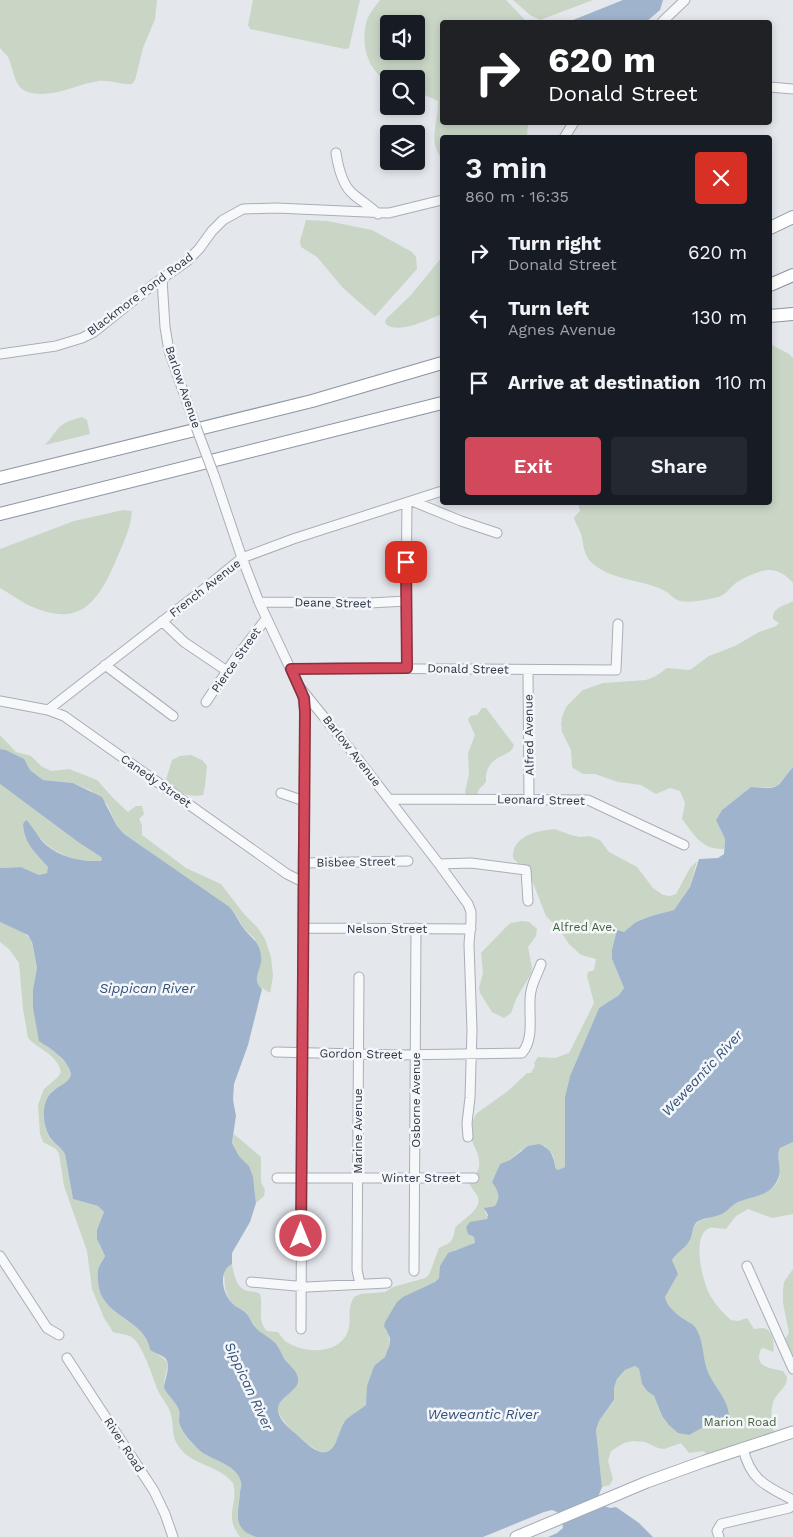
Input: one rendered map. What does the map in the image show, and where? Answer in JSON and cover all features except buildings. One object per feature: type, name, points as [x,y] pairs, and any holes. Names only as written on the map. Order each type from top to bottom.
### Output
[{"type":"highway","points":[[772,227],[793,217]]},
{"type":"highway","points":[[772,285],[793,275]]},
{"type":"highway","points":[[772,316],[793,314]]},
{"type":"highway","points":[[0,478],[312,401],[440,364]]},
{"type":"highway","points":[[0,514],[440,404]]},
{"type":"main road","points":[[516,1537],[670,1474],[793,1432]]},
{"type":"street","points":[[664,20],[685,0]]},
{"type":"street","points":[[671,13],[674,20]]},
{"type":"street","points":[[772,88],[793,89]]},
{"type":"street","points":[[336,153],[345,183],[352,194],[378,214]]},
{"type":"street","name":"Blackmore Pond Road","points":[[0,354],[56,346],[94,332],[186,262],[223,220],[243,209],[276,208],[389,214],[440,201]]},
{"type":"street","name":"Barlow Avenue","points":[[162,279],[168,351],[259,602],[298,685],[389,798],[468,904],[471,912],[469,953],[472,1030],[470,1098],[467,1123],[468,1137]]},
{"type":"street","name":"French Avenue","points":[[48,710],[242,558],[301,536],[440,492]]},
{"type":"street","points":[[407,668],[406,601],[409,502],[497,532]]},
{"type":"street","name":"Deane Street","points":[[259,602],[370,604],[406,601]]},
{"type":"street","name":"Pierce Street","points":[[206,702],[266,619]]},
{"type":"street","points":[[162,621],[190,647],[227,672]]},
{"type":"street","name":"Donald Street","points":[[291,669],[616,670],[618,624]]},
{"type":"street","points":[[105,665],[173,716]]},
{"type":"street","name":"Alfred Avenue","points":[[528,670],[529,799]]},
{"type":"street","points":[[298,685],[304,698],[305,712],[302,1330]]},
{"type":"street","name":"Canedy Street","points":[[0,701],[48,710],[64,716],[287,874],[303,882]]},
{"type":"street","points":[[281,793],[304,801]]},
{"type":"street","name":"Leonard Street","points":[[389,798],[592,801],[684,845]]},
{"type":"street","name":"Bisbee Street","points":[[304,863],[408,861]]},
{"type":"street","points":[[439,864],[471,863],[526,870],[528,901]]},
{"type":"street","name":"Nelson Street","points":[[303,928],[471,929]]},
{"type":"street","name":"Osborne Avenue","points":[[414,1271],[416,928]]},
{"type":"street","name":"Gordon Street","points":[[276,1052],[359,1055],[522,1053],[527,1048],[529,1039],[531,992],[541,964]]},
{"type":"street","name":"Marine Avenue","points":[[359,977],[356,1270],[360,1284]]},
{"type":"street","name":"Winter Street","points":[[277,1178],[474,1178]]},
{"type":"street","points":[[0,1256],[47,1328],[59,1335]]},
{"type":"street","points":[[747,1266],[793,1369]]},
{"type":"street","points":[[251,1282],[307,1287],[387,1283]]},
{"type":"street","name":"River Road","points":[[67,1358],[154,1491],[165,1514],[172,1537]]},
{"type":"street","points":[[743,1448],[748,1465],[756,1476],[768,1487],[793,1500]]},
{"type":"street","points":[[719,1537],[717,1531],[718,1527],[722,1524],[789,1508],[793,1505]]},
{"type":"green space","points":[[0,0],[157,0],[155,19],[143,48],[135,80],[132,84],[98,81],[48,94],[41,94],[32,93],[21,88],[15,79],[8,57],[0,47]]},
{"type":"green space","points":[[253,0],[360,0],[349,48],[345,49],[250,29],[248,25]]},
{"type":"green space","points":[[380,0],[506,0],[525,20],[440,20],[440,125],[528,125],[527,135],[440,135],[440,156],[434,138],[438,101],[425,95],[425,70],[380,70],[380,77],[371,64],[365,47],[364,38],[368,17]]},
{"type":"green space","points":[[513,0],[593,0],[540,20],[530,15]]},
{"type":"green space","points":[[306,220],[327,221],[372,230],[412,252],[416,257],[417,269],[375,316],[343,288],[317,257],[301,247],[300,241]]},
{"type":"green space","points":[[440,259],[440,315],[413,325],[397,328],[390,327],[385,323],[386,319],[411,295]]},
{"type":"green space","points":[[772,345],[793,358],[793,583],[782,573],[767,570],[739,581],[718,597],[699,601],[680,601],[661,589],[615,576],[591,562],[585,552],[581,534],[574,517],[580,511],[578,505],[772,505]]},
{"type":"green space","points":[[82,417],[87,420],[90,434],[45,445],[63,424]]},
{"type":"green space","points":[[123,510],[132,511],[130,525],[123,545],[99,593],[80,610],[70,614],[43,611],[26,604],[0,588],[0,549],[74,521]]},
{"type":"green space","points":[[793,601],[793,767],[776,786],[768,788],[751,787],[722,810],[716,820],[725,839],[724,849],[709,847],[690,830],[682,819],[685,803],[680,791],[670,788],[656,794],[641,785],[618,782],[595,774],[583,774],[573,768],[571,750],[562,732],[561,724],[566,707],[583,690],[603,683],[646,680],[667,668],[690,670],[709,656],[776,626],[779,623],[773,619],[773,615],[777,609]]},
{"type":"green space","points":[[482,708],[486,708],[514,745],[508,753],[494,761],[490,766],[486,782],[477,794],[475,796],[467,796],[465,792],[469,774],[468,753],[475,735],[468,720],[470,716],[477,715]]},
{"type":"green space","points":[[0,735],[16,752],[31,756],[41,766],[51,771],[69,769],[97,780],[128,812],[136,806],[142,806],[144,814],[139,819],[142,825],[142,835],[186,868],[221,884],[244,914],[257,927],[265,939],[271,957],[273,976],[270,993],[259,986],[257,982],[255,939],[243,927],[234,912],[124,834],[117,826],[107,804],[90,790],[73,783],[43,780],[30,770],[23,759],[0,749]]},
{"type":"green space","points":[[191,755],[202,760],[207,766],[203,795],[187,795],[165,783],[172,760],[180,756]]},
{"type":"green space","points":[[0,784],[101,857],[102,860],[80,860],[64,855],[43,841],[30,824],[23,824],[28,843],[49,868],[47,873],[39,875],[21,867],[0,868]]},
{"type":"green space","name":"Alfred Ave.","points":[[554,829],[571,835],[589,836],[600,840],[609,852],[637,867],[653,888],[663,895],[670,896],[676,894],[690,868],[697,861],[690,887],[674,910],[636,922],[623,932],[618,931],[612,959],[624,988],[619,995],[599,1008],[570,1076],[565,1097],[565,1167],[556,1169],[553,1155],[545,1146],[521,1150],[510,1160],[500,1164],[492,1182],[498,1193],[498,1203],[496,1206],[487,1207],[485,1212],[488,1217],[470,1236],[474,1237],[475,1243],[454,1250],[439,1278],[410,1295],[385,1330],[390,1339],[389,1350],[373,1370],[366,1405],[350,1416],[345,1422],[336,1444],[331,1450],[323,1452],[307,1444],[299,1437],[280,1414],[279,1404],[292,1391],[294,1370],[285,1360],[278,1347],[254,1327],[247,1313],[233,1305],[225,1288],[224,1272],[227,1266],[232,1264],[238,1284],[244,1290],[260,1294],[261,1318],[267,1331],[278,1332],[285,1341],[296,1347],[313,1350],[331,1348],[344,1339],[349,1327],[350,1307],[354,1297],[360,1294],[385,1292],[393,1287],[425,1278],[429,1275],[439,1248],[451,1241],[455,1228],[477,1206],[478,1197],[469,1183],[479,1167],[478,1154],[471,1136],[472,1122],[477,1113],[508,1091],[527,1073],[531,1073],[538,1057],[555,1058],[569,1053],[594,1003],[587,976],[588,972],[594,970],[596,959],[581,955],[569,944],[559,929],[546,916],[524,865],[519,864],[513,858],[516,844],[526,836]]},
{"type":"green space","points":[[0,922],[24,933],[31,939],[37,968],[33,989],[33,1008],[45,1045],[67,1065],[71,1075],[65,1084],[52,1091],[46,1108],[45,1125],[49,1137],[65,1154],[73,1199],[98,1206],[104,1212],[97,1235],[105,1256],[98,1272],[101,1294],[114,1311],[140,1331],[150,1350],[167,1362],[164,1388],[179,1410],[179,1422],[182,1430],[199,1450],[229,1467],[238,1476],[241,1484],[238,1520],[243,1530],[256,1537],[240,1537],[235,1529],[232,1516],[233,1483],[220,1472],[189,1457],[177,1444],[170,1412],[158,1391],[138,1344],[132,1337],[113,1332],[104,1318],[92,1289],[87,1251],[64,1186],[59,1154],[56,1149],[43,1142],[40,1134],[38,1105],[44,1089],[61,1072],[52,1056],[28,1038],[23,1009],[19,963],[9,949],[0,942]]},
{"type":"green space","points":[[529,922],[537,929],[536,936],[528,947],[532,968],[531,974],[517,997],[511,1013],[504,1018],[492,1012],[480,993],[479,988],[483,973],[481,953],[507,926],[511,923]]},
{"type":"green space","points":[[234,1134],[261,1157],[261,1182],[265,1190],[264,1196],[256,1203],[254,1186],[245,1162],[239,1156],[232,1143]]},
{"type":"green space","name":"Marion Road","points":[[793,1142],[793,1214],[772,1218],[748,1209],[736,1216],[726,1229],[710,1228],[704,1232],[699,1249],[702,1271],[708,1291],[723,1312],[731,1320],[738,1321],[747,1318],[754,1329],[763,1328],[771,1334],[774,1345],[773,1352],[761,1349],[759,1360],[764,1366],[783,1371],[787,1377],[785,1384],[772,1405],[776,1445],[718,1462],[703,1451],[689,1453],[681,1443],[664,1449],[645,1442],[633,1441],[624,1443],[611,1451],[608,1461],[613,1479],[610,1485],[602,1487],[596,1430],[599,1421],[614,1401],[614,1388],[617,1379],[625,1370],[635,1366],[639,1369],[642,1384],[654,1396],[662,1417],[691,1324],[672,1310],[665,1297],[677,1274],[672,1260],[688,1243],[694,1226],[697,1223],[722,1214],[738,1202],[770,1190],[780,1177],[778,1156],[780,1148]]},
{"type":"green space","points":[[793,1269],[793,1364],[781,1345],[789,1333],[783,1303],[784,1282]]},
{"type":"water","points":[[623,0],[663,0],[660,10],[648,20],[573,20]]},
{"type":"water","points":[[0,749],[24,759],[30,770],[43,780],[73,783],[102,797],[117,826],[124,834],[228,906],[259,947],[261,960],[257,981],[262,989],[248,1045],[234,1084],[233,1100],[236,1116],[232,1143],[239,1156],[249,1166],[253,1177],[256,1203],[250,1222],[232,1253],[232,1264],[225,1272],[223,1282],[229,1299],[247,1314],[257,1329],[276,1344],[285,1360],[297,1375],[297,1385],[279,1404],[278,1413],[287,1425],[305,1442],[322,1452],[332,1449],[345,1421],[366,1405],[367,1386],[373,1369],[385,1357],[390,1344],[390,1338],[384,1326],[385,1322],[397,1302],[403,1297],[435,1282],[439,1278],[440,1266],[448,1253],[475,1243],[474,1237],[468,1234],[466,1227],[470,1222],[487,1219],[488,1215],[484,1208],[495,1206],[498,1193],[492,1182],[500,1164],[510,1160],[528,1146],[539,1144],[547,1148],[554,1160],[556,1169],[565,1167],[565,1097],[570,1076],[599,1008],[619,995],[624,988],[612,959],[612,950],[617,930],[624,932],[636,922],[674,910],[690,887],[699,859],[718,858],[724,854],[725,839],[716,820],[722,810],[751,787],[772,788],[776,786],[793,767],[793,1142],[780,1148],[778,1156],[780,1173],[770,1190],[738,1202],[722,1214],[703,1219],[695,1224],[688,1243],[672,1260],[678,1274],[665,1297],[672,1309],[694,1326],[698,1332],[708,1372],[727,1405],[729,1417],[718,1419],[689,1435],[678,1433],[662,1416],[654,1396],[642,1384],[639,1369],[635,1366],[625,1370],[617,1379],[614,1388],[614,1400],[599,1421],[596,1430],[602,1487],[598,1497],[599,1504],[610,1508],[616,1507],[639,1523],[653,1537],[548,1537],[563,1528],[562,1520],[557,1512],[552,1510],[483,1537],[256,1537],[243,1530],[238,1520],[241,1482],[238,1476],[229,1467],[204,1454],[187,1437],[180,1426],[178,1407],[164,1388],[168,1368],[167,1361],[164,1357],[150,1350],[147,1340],[140,1331],[114,1311],[101,1294],[98,1272],[105,1256],[97,1239],[97,1230],[104,1212],[98,1206],[73,1199],[65,1154],[51,1138],[45,1125],[44,1112],[46,1100],[71,1075],[67,1064],[54,1051],[39,1041],[33,1008],[33,989],[37,968],[32,942],[28,935],[0,922],[0,868],[21,867],[39,875],[47,873],[48,867],[28,843],[23,824],[26,820],[43,842],[58,853],[79,860],[102,860],[101,857],[0,784]]},
{"type":"route","points":[[301,1236],[305,712],[304,698],[291,669],[407,668],[406,562]]},
{"type":"water label","name":"Sippican River","points":[[147,988]]},
{"type":"water label","name":"Weweantic River","points":[[702,1073]]},
{"type":"water label","name":"Sippican River","points":[[249,1386]]},
{"type":"water label","name":"Weweantic River","points":[[483,1414]]}]
